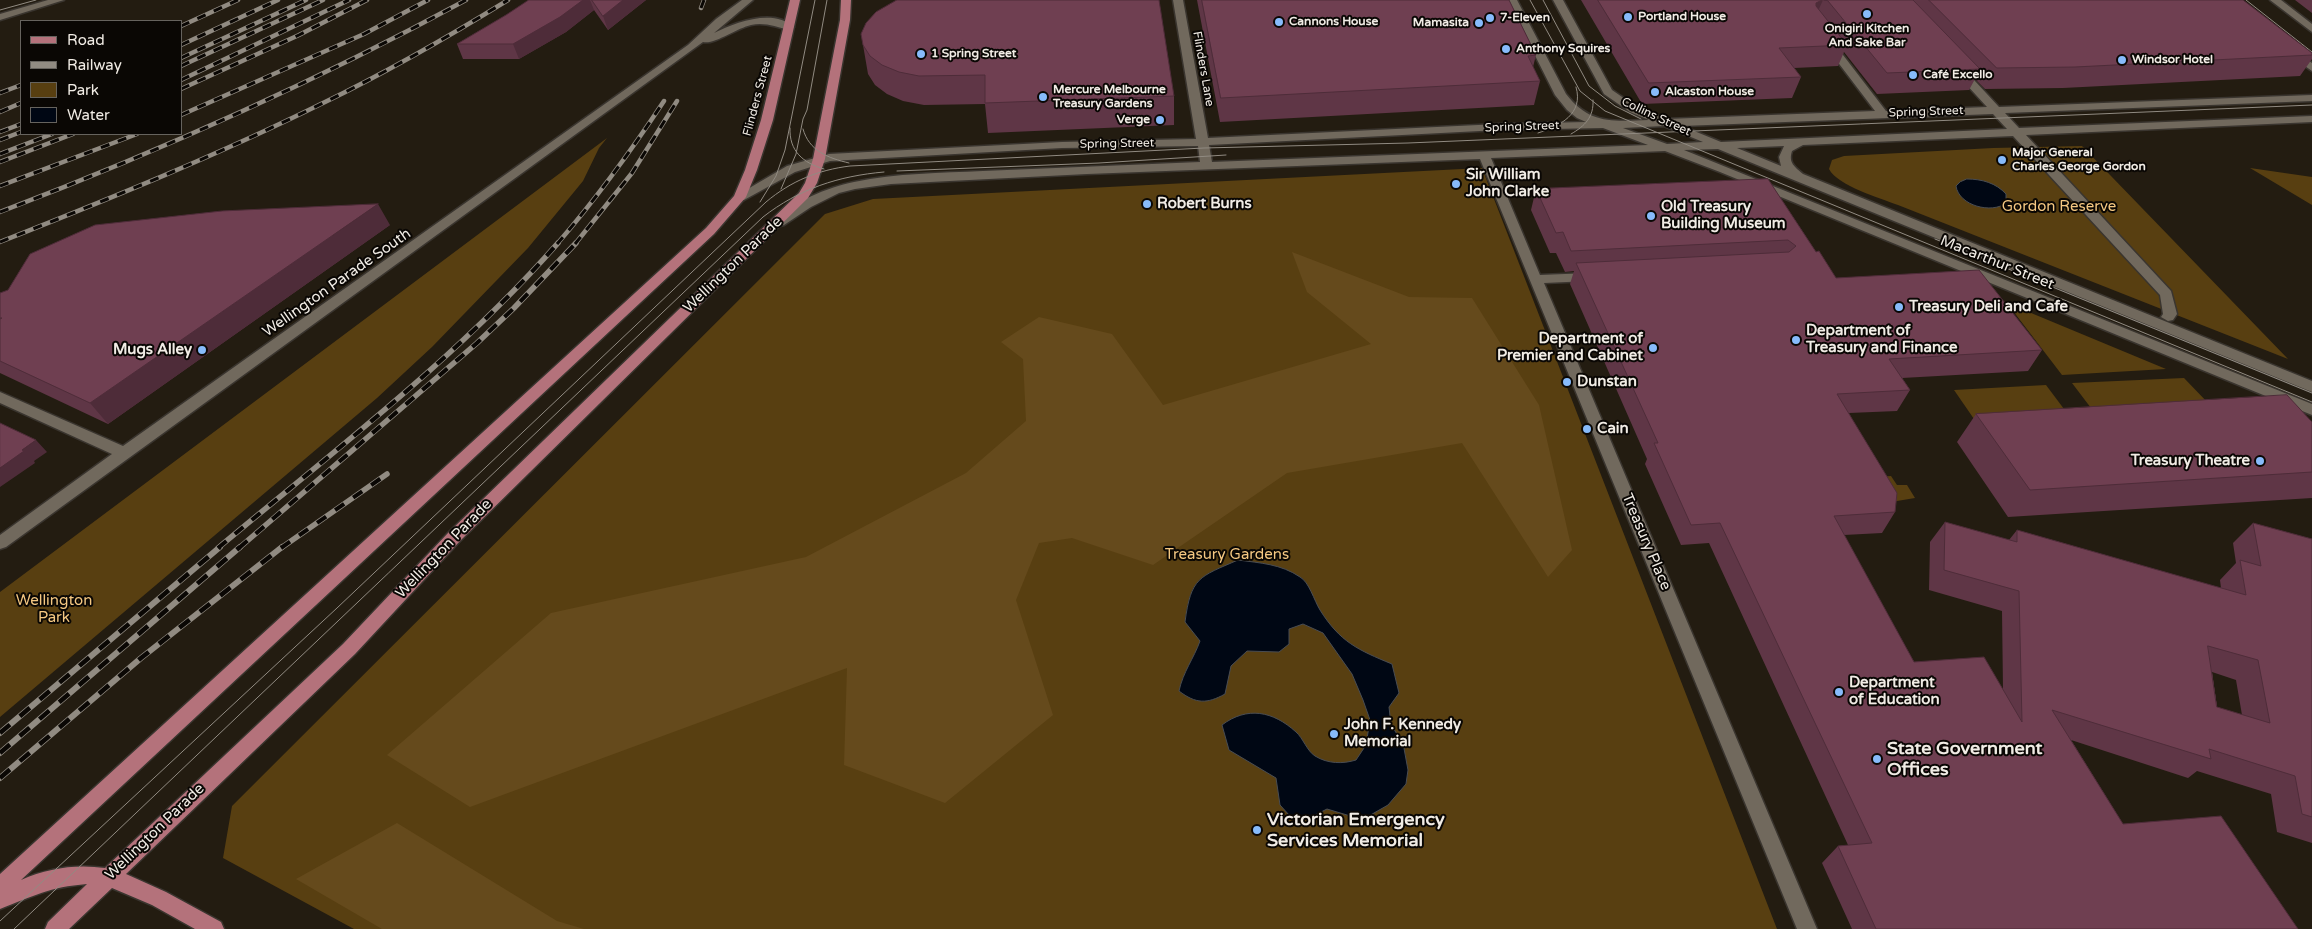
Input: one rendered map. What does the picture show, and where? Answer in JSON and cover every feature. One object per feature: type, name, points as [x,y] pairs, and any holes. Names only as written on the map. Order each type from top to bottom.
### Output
[{"type":"main road","name":"Flinders Street","points":[[740,197],[767,120],[795,0]]},
{"type":"main road","points":[[819,159],[845,20],[846,0]]},
{"type":"main road","name":"Wellington Parade","points":[[55,929],[349,649],[448,542],[804,195],[811,183],[819,159]]},
{"type":"main road","points":[[0,886],[710,231],[740,197]]},
{"type":"main road","points":[[0,900],[32,885],[61,877],[87,874],[109,877],[137,888],[214,929]]},
{"type":"street","points":[[0,17],[59,0]]},
{"type":"street","name":"Wellington Parade South","points":[[0,543],[448,224],[692,47],[720,21],[748,0]]},
{"type":"street","name":"Flinders Lane","points":[[1178,0],[1207,166]]},
{"type":"street","name":"Collins Street","points":[[1512,0],[1567,108],[1569,118],[1564,123],[1552,126]]},
{"type":"street","name":"Collins Street","points":[[1558,0],[1608,92],[1627,106],[1720,145]]},
{"type":"street","points":[[2276,0],[2312,28]]},
{"type":"street","name":"Wellington Parade South","points":[[692,47],[742,23],[751,21],[774,21],[789,28]]},
{"type":"street","points":[[1819,32],[1883,114]]},
{"type":"street","points":[[2282,44],[2312,68]]},
{"type":"street","points":[[1953,63],[2166,294],[2170,314],[2168,317]]},
{"type":"street","name":"Collins Street","points":[[1558,90],[1576,113],[1603,125],[1668,148]]},
{"type":"street","name":"Spring Street","points":[[740,197],[783,172],[819,159],[1062,145],[1202,142],[1552,126],[2312,98]]},
{"type":"street","name":"Spring Street","points":[[759,239],[810,201],[827,193],[860,184],[1128,167],[1207,166],[1668,148],[2312,119]]},
{"type":"street","points":[[1805,180],[1789,168],[1785,153],[1791,146],[1814,140]]},
{"type":"street","name":"Macarthur Street","points":[[1720,145],[2312,387]]},
{"type":"street","name":"Macarthur Street","points":[[1668,148],[1724,168],[2312,410]]},
{"type":"street","name":"Treasury Place","points":[[1484,155],[1807,929]]},
{"type":"street","points":[[1536,280],[1604,276]]},
{"type":"street","points":[[0,397],[124,453]]},
{"type":"green space","name":"Wellington Park","points":[[607,138],[599,148],[583,181],[528,248],[432,347],[377,398],[0,717],[0,592]]},
{"type":"green space","name":"Gordon Reserve","points":[[2082,146],[2288,359],[1860,191],[1841,181],[1829,169],[1832,160],[1844,156],[1993,148]]},
{"type":"green space","name":"Treasury Gardens","points":[[1482,168],[1777,929],[354,929],[223,858],[232,806],[825,214],[873,199]]},
{"type":"green space","points":[[2250,168],[2312,177],[2312,205]]},
{"type":"green space","points":[[2007,303],[2166,369],[2062,375]]},
{"type":"green space","points":[[2184,378],[2210,405],[2094,412],[2072,383]]},
{"type":"green space","points":[[2046,385],[2067,413],[1974,419],[1954,390]]},
{"type":"green space","points":[[1891,476],[1897,485],[1907,485],[1915,498],[1891,502],[1876,477]]},
{"type":"shaded area","points":[[1292,252],[1409,297],[1472,298],[1539,405],[1572,550],[1548,577],[1462,443],[1287,473],[1153,565],[1072,538],[1039,543],[1016,600],[1053,715],[945,803],[844,765],[847,668],[470,807],[387,755],[551,613],[806,557],[966,473],[1026,421],[1023,359],[1001,342],[1039,317],[1112,334],[1163,405],[1371,344],[1307,292]]},
{"type":"shaded area","points":[[397,823],[557,921],[584,929],[382,929],[296,879]]},
{"type":"water","points":[[1967,179],[1983,181],[1998,187],[2006,194],[2006,203],[1993,208],[1985,208],[1969,203],[1958,193],[1956,186]]},
{"type":"water","points":[[1238,560],[1262,563],[1285,569],[1303,579],[1320,610],[1335,630],[1351,644],[1392,664],[1399,693],[1389,707],[1391,725],[1403,743],[1408,770],[1406,784],[1388,805],[1367,817],[1347,815],[1327,809],[1311,817],[1290,816],[1280,805],[1276,778],[1229,750],[1222,725],[1231,719],[1250,713],[1269,716],[1278,719],[1296,732],[1310,751],[1320,759],[1336,762],[1356,760],[1366,745],[1370,720],[1352,674],[1323,633],[1303,624],[1289,629],[1289,644],[1279,652],[1247,651],[1231,666],[1225,694],[1213,700],[1196,700],[1179,691],[1200,641],[1185,622],[1187,607],[1194,587],[1206,575]]},
{"type":"building","points":[[529,0],[583,0],[560,17],[513,44],[457,44],[506,15]]},
{"type":"building","points":[[592,0],[623,0],[603,16]]},
{"type":"building","points":[[897,0],[1159,0],[1174,96],[985,103],[985,75],[919,76],[899,72],[882,65],[870,56],[863,45],[861,34],[866,23],[876,12]]},
{"type":"building","points":[[1202,0],[1509,0],[1536,55],[1528,56],[1540,81],[1221,98]]},
{"type":"building","points":[[1598,0],[1822,0],[1816,3],[1816,6],[1847,45],[1779,48],[1801,77],[1649,83]]},
{"type":"building","points":[[1824,0],[1913,0],[1980,69],[1887,73],[1828,1]]},
{"type":"building","name":"Windsor Hotel","points":[[1929,0],[2243,0],[2312,53],[2312,55],[2075,67],[1997,68]]},
{"type":"building","points":[[1768,179],[1816,252],[1819,251],[1836,278],[1979,270],[2042,350],[1889,359],[1910,390],[1837,394],[1897,493],[1895,512],[1834,516],[1914,662],[1984,657],[2022,722],[2019,591],[1944,570],[1945,522],[2017,542],[2017,530],[2246,595],[2240,560],[2261,566],[2253,523],[2312,539],[2312,817],[2302,814],[2295,776],[2209,749],[2211,759],[2052,710],[2123,824],[2221,816],[2298,929],[1876,929],[1838,846],[1872,843],[1720,523],[1691,525],[1654,443],[1658,443],[1576,263],[1789,252],[1796,246],[1788,240],[1571,251],[1563,232],[1556,233],[1536,189]],"holes":[[[2208,646],[2258,660],[2270,723],[2217,707]]]},
{"type":"building","points":[[378,204],[90,403],[0,361],[0,319],[2,318],[0,318],[0,293],[8,290],[30,254],[95,225],[222,211]]},
{"type":"building","points":[[2287,395],[2312,422],[2312,472],[2030,490],[1976,414]]},
{"type":"building","points":[[0,423],[36,440],[0,468]]},
{"type":"tram line","points":[[0,10],[36,0]]},
{"type":"tram line","points":[[760,202],[776,176],[785,150],[815,0]]},
{"type":"tram line","points":[[797,151],[803,119],[807,110],[827,0]]},
{"type":"tram line","points":[[1530,0],[1580,91],[1593,101]]},
{"type":"tram line","points":[[1543,0],[1589,86],[1615,106],[1641,119]]},
{"type":"tram line","points":[[2246,0],[2312,52]]},
{"type":"tram line","points":[[1538,133],[1554,127],[1568,118],[1573,112],[1577,105],[1576,87]]},
{"type":"tram line","points":[[1571,134],[1588,120],[1592,111],[1593,101]]},
{"type":"tram line","points":[[1593,101],[1605,111],[1657,133]]},
{"type":"tram line","points":[[1657,133],[2312,105]]},
{"type":"tram line","points":[[790,128],[790,136],[797,151]]},
{"type":"tram line","points":[[803,129],[810,143],[820,152],[834,159],[849,163]]},
{"type":"tram line","points":[[0,921],[337,608],[766,202],[795,182],[827,170],[850,166],[1204,148],[1408,143],[1657,133]]},
{"type":"tram line","points":[[1657,133],[2312,402]]},
{"type":"tram line","points":[[781,189],[797,151]]},
{"type":"tram line","points":[[797,151],[810,163],[824,169]]},
{"type":"tram line","points":[[897,171],[1099,163],[1226,155]]},
{"type":"tram line","points":[[14,929],[763,217],[791,199],[820,185],[851,177],[884,172]]},
{"type":"tram line","points":[[1935,239],[2312,393]]},
{"type":"railway","points":[[182,26],[238,0]]},
{"type":"railway","points":[[182,45],[278,0]]},
{"type":"railway","points":[[182,58],[306,0]]},
{"type":"railway","points":[[182,66],[323,0]]},
{"type":"railway","points":[[182,80],[349,0]]},
{"type":"railway","points":[[182,89],[299,35],[367,0]]},
{"type":"railway","points":[[182,115],[364,34],[428,0]]},
{"type":"railway","points":[[0,212],[119,165],[236,114],[352,59],[466,0]]},
{"type":"railway","points":[[0,242],[244,141],[394,67],[508,0]]},
{"type":"railway","points":[[701,8],[704,0]]},
{"type":"railway","points":[[0,93],[20,85]]},
{"type":"railway","points":[[557,244],[613,174],[664,101]]},
{"type":"railway","points":[[575,244],[632,173],[677,101]]},
{"type":"railway","points":[[0,112],[20,103]]},
{"type":"railway","points":[[0,132],[20,124]]},
{"type":"railway","points":[[0,140],[20,132]]},
{"type":"railway","points":[[0,154],[49,135]]},
{"type":"railway","points":[[0,162],[70,135]]},
{"type":"railway","points":[[0,186],[134,135]]},
{"type":"railway","points":[[218,548],[437,364],[479,325],[558,243]]},
{"type":"railway","points":[[239,548],[477,343],[514,308],[576,243]]},
{"type":"railway","points":[[281,548],[387,474]]},
{"type":"railway","points":[[0,733],[220,547]]},
{"type":"railway","points":[[0,753],[240,547]]},
{"type":"railway","points":[[0,778],[141,658],[282,547]]},
{"type":"place","name":"Onigiri Kitchen And Sake Bar","points":[[1867,14]]},
{"type":"place","name":"Portland House","points":[[1628,17]]},
{"type":"place","name":"7-Eleven","points":[[1490,18]]},
{"type":"place","name":"Cannons House","points":[[1279,22]]},
{"type":"place","name":"Mamasita","points":[[1479,23]]},
{"type":"place","name":"Anthony Squires","points":[[1506,49]]},
{"type":"place","name":"1 Spring Street","points":[[921,54]]},
{"type":"place","name":"Windsor Hotel","points":[[2122,60]]},
{"type":"place","name":"Café Excello","points":[[1913,75]]},
{"type":"place","name":"Alcaston House","points":[[1655,92]]},
{"type":"place","name":"Mercure Melbourne Treasury Gardens","points":[[1043,97]]},
{"type":"place","name":"Verge","points":[[1160,120]]},
{"type":"place","name":"Major General Charles George Gordon","points":[[2002,160]]},
{"type":"place","name":"Sir William John Clarke","points":[[1456,184]]},
{"type":"place","name":"Robert Burns","points":[[1147,204]]},
{"type":"place","name":"Old Treasury Building Museum","points":[[1651,216]]},
{"type":"place","name":"Treasury Deli and Cafe","points":[[1899,307]]},
{"type":"place","name":"Department of Treasury and Finance","points":[[1796,340]]},
{"type":"place","name":"Department of Premier and Cabinet","points":[[1653,348]]},
{"type":"place","name":"Mugs Alley","points":[[202,350]]},
{"type":"place","name":"Dunstan","points":[[1567,382]]},
{"type":"place","name":"Cain","points":[[1587,429]]},
{"type":"place","name":"Treasury Theatre","points":[[2260,461]]},
{"type":"place","name":"Department of Education","points":[[1839,692]]},
{"type":"place","name":"John F. Kennedy Memorial","points":[[1334,734]]},
{"type":"place","name":"State Government Offices","points":[[1877,759]]},
{"type":"place","name":"Victorian Emergency Services Memorial","points":[[1257,830]]}]
